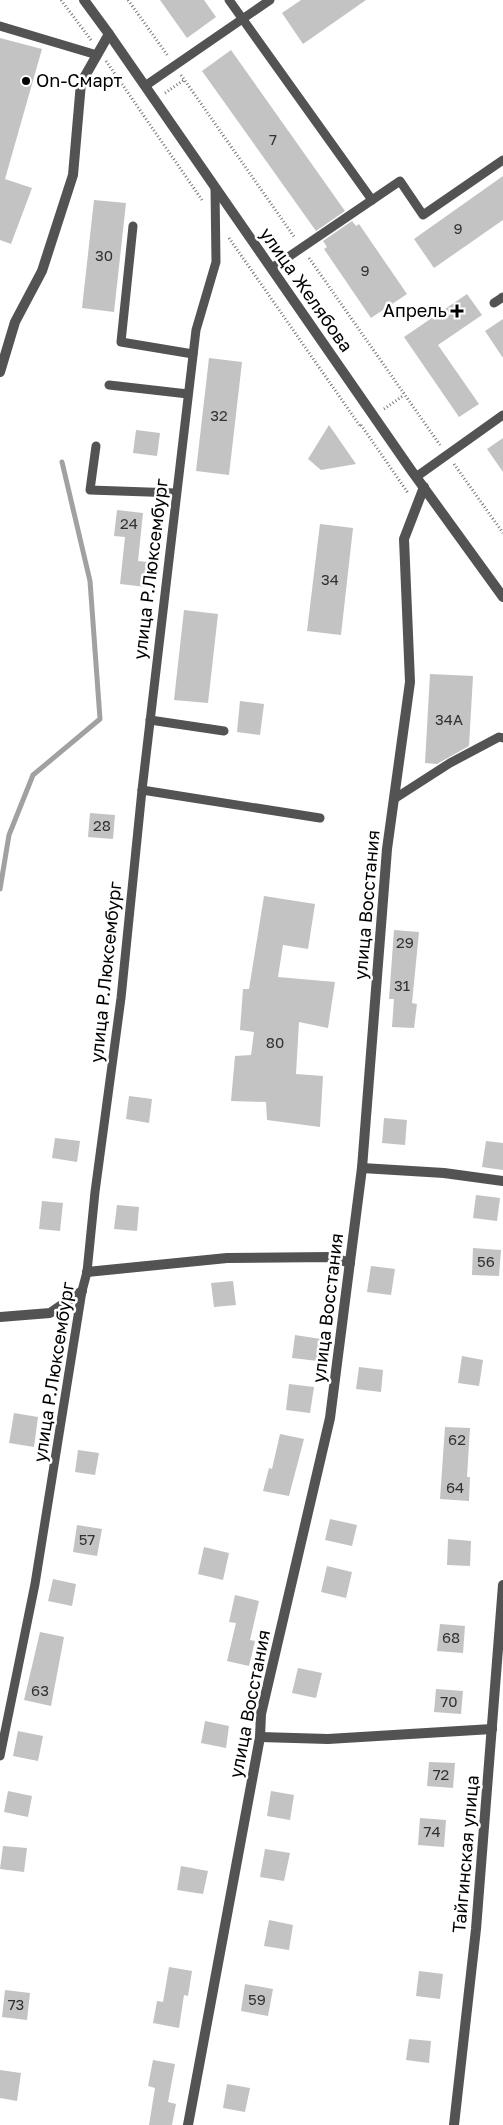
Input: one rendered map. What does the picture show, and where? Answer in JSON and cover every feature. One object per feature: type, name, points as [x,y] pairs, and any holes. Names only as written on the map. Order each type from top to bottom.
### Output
[{"type":"street","name":"улица Желябова","points":[[84,0],[110,34],[416,477],[503,597]]},
{"type":"street","points":[[0,372],[16,322],[42,271],[73,175],[81,83],[110,34]]},
{"type":"street","name":"улица Восстания","points":[[188,2125],[260,1737],[261,1714],[330,1418],[362,1168],[387,849],[410,682],[404,539],[424,487]]},
{"type":"street","points":[[362,1168],[444,1173],[503,1181]]},
{"type":"street","points":[[87,1272],[227,1258],[331,1257],[350,1263]]},
{"type":"street","points":[[0,1318],[50,1313],[82,1291]]},
{"type":"street","name":"Тайгинская улица","points":[[454,2125],[476,1929],[503,1585]]},
{"type":"street","points":[[260,1737],[328,1738],[492,1729]]},
{"type":"lane","points":[[229,0],[372,200]]},
{"type":"lane","points":[[145,86],[270,0]]},
{"type":"lane","points":[[0,26],[97,55]]},
{"type":"lane","points":[[272,268],[400,181],[423,215],[503,160]]},
{"type":"lane","name":"улица Р.Люксембург","points":[[0,1756],[36,1584],[82,1291],[87,1272],[95,1192],[121,998],[142,790],[196,330],[216,262],[215,188]]},
{"type":"lane","points":[[132,226],[121,342],[193,354]]},
{"type":"lane","points":[[494,304],[503,297]]},
{"type":"lane","points":[[109,386],[188,394]]},
{"type":"lane","points":[[416,477],[503,415]]},
{"type":"lane","points":[[96,446],[90,490],[176,493]]},
{"type":"lane","points":[[150,720],[224,730]]},
{"type":"lane","points":[[394,798],[450,763],[499,737],[503,738]]},
{"type":"lane","points":[[142,790],[320,818]]},
{"type":"path","points":[[128,0],[503,533]]},
{"type":"building","points":[[160,0],[204,0],[216,17],[187,38]]},
{"type":"building","points":[[301,0],[366,0],[303,44],[282,13]]},
{"type":"building","points":[[0,38],[42,49],[5,179],[32,188],[11,244],[0,240]]},
{"type":"building","points":[[231,50],[345,211],[316,231],[202,71]]},
{"type":"building","points":[[503,176],[503,220],[434,268],[414,239]]},
{"type":"building","points":[[94,200],[126,203],[114,312],[82,308]]},
{"type":"building","points":[[352,221],[356,226],[359,224],[407,294],[371,318],[324,249],[327,247],[323,241]]},
{"type":"building","points":[[467,294],[482,315],[438,345],[479,404],[459,417],[404,337]]},
{"type":"building","points":[[503,319],[503,358],[485,331]]},
{"type":"building","points":[[209,358],[242,362],[229,475],[196,471]]},
{"type":"building","points":[[329,425],[356,464],[321,470],[308,459]]},
{"type":"building","points":[[136,430],[160,433],[157,456],[133,453]]},
{"type":"building","points":[[503,438],[503,472],[487,449]]},
{"type":"building","points":[[117,510],[143,513],[138,561],[148,562],[146,587],[120,584],[125,537],[114,536]]},
{"type":"building","points":[[320,524],[353,528],[341,635],[307,631]]},
{"type":"building","points":[[184,610],[218,614],[208,703],[174,700]]},
{"type":"building","points":[[430,674],[473,676],[469,746],[437,764],[425,763]]},
{"type":"building","points":[[240,701],[264,704],[260,735],[237,732]]},
{"type":"building","points":[[90,813],[115,815],[113,839],[88,837]]},
{"type":"building","points":[[264,896],[315,904],[308,949],[283,945],[278,977],[335,982],[328,1028],[299,1022],[296,1074],[323,1076],[320,1127],[267,1120],[266,1102],[231,1101],[235,1056],[251,1055],[254,1032],[240,1030],[243,989],[249,989]]},
{"type":"building","points":[[394,930],[419,932],[412,1003],[417,1004],[414,1028],[392,1027],[394,999],[389,999]]},
{"type":"building","points":[[129,1096],[152,1099],[149,1123],[126,1119]]},
{"type":"building","points":[[384,1118],[407,1120],[405,1145],[382,1143]]},
{"type":"building","points":[[55,1138],[80,1141],[77,1162],[52,1158]]},
{"type":"building","points":[[486,1141],[503,1143],[503,1170],[482,1167]]},
{"type":"building","points":[[476,1195],[500,1198],[497,1221],[473,1218]]},
{"type":"building","points":[[42,1201],[63,1203],[60,1231],[39,1229]]},
{"type":"building","points":[[117,1205],[139,1207],[137,1231],[114,1229]]},
{"type":"building","points":[[473,1248],[501,1250],[499,1276],[472,1275]]},
{"type":"building","points":[[371,1266],[395,1269],[391,1295],[367,1292]]},
{"type":"building","points":[[233,1281],[236,1305],[214,1307],[211,1283]]},
{"type":"building","points":[[295,1335],[321,1339],[318,1361],[292,1358]]},
{"type":"building","points":[[462,1356],[483,1360],[479,1386],[458,1383]]},
{"type":"building","points":[[359,1367],[383,1370],[381,1392],[356,1389]]},
{"type":"building","points":[[289,1384],[314,1387],[310,1413],[286,1410]]},
{"type":"building","points":[[14,1413],[38,1417],[34,1447],[9,1443]]},
{"type":"building","points":[[445,1427],[470,1428],[467,1477],[470,1477],[469,1501],[440,1499]]},
{"type":"building","points":[[280,1434],[304,1439],[289,1496],[263,1491],[269,1468],[272,1469]]},
{"type":"building","points":[[78,1450],[99,1453],[95,1475],[75,1472]]},
{"type":"building","points":[[330,1519],[357,1525],[352,1546],[325,1540]]},
{"type":"building","points":[[77,1525],[102,1529],[97,1556],[73,1552]]},
{"type":"building","points":[[448,1539],[471,1541],[470,1566],[447,1565]]},
{"type":"building","points":[[204,1547],[229,1553],[223,1580],[198,1574]]},
{"type":"building","points":[[327,1566],[352,1572],[346,1598],[321,1592]]},
{"type":"building","points":[[53,1579],[76,1584],[72,1606],[48,1601]]},
{"type":"building","points":[[235,1595],[259,1601],[250,1640],[255,1641],[249,1666],[227,1661],[236,1623],[229,1622]]},
{"type":"building","points":[[440,1624],[465,1626],[463,1653],[437,1651]]},
{"type":"building","points":[[40,1632],[64,1637],[51,1706],[24,1700]]},
{"type":"building","points":[[298,1668],[322,1673],[316,1698],[292,1693]]},
{"type":"building","points":[[436,1689],[463,1691],[461,1714],[434,1712]]},
{"type":"building","points":[[205,1721],[229,1726],[226,1748],[201,1743]]},
{"type":"building","points":[[18,1731],[43,1736],[38,1761],[13,1756]]},
{"type":"building","points":[[429,1762],[455,1763],[453,1788],[427,1786]]},
{"type":"building","points":[[8,1791],[32,1796],[28,1817],[4,1812]]},
{"type":"building","points":[[271,1791],[294,1795],[290,1820],[267,1816]]},
{"type":"building","points":[[420,1818],[446,1820],[444,1847],[418,1845]]},
{"type":"building","points":[[3,1846],[27,1848],[24,1872],[0,1869]]},
{"type":"building","points":[[265,1849],[290,1853],[284,1881],[260,1877]]},
{"type":"building","points":[[181,1866],[208,1871],[203,1894],[177,1890]]},
{"type":"building","points":[[269,1920],[293,1925],[289,1950],[264,1946]]},
{"type":"building","points":[[169,1967],[192,1971],[188,1996],[184,1995],[179,2028],[153,2023],[157,2001],[163,2002]]},
{"type":"building","points":[[419,1971],[443,1974],[440,1999],[416,1996]]},
{"type":"building","points":[[245,1984],[273,1989],[268,2016],[241,2011]]},
{"type":"building","points":[[5,1990],[30,1993],[27,2020],[2,2017]]},
{"type":"building","points":[[409,2039],[431,2041],[429,2063],[406,2060]]},
{"type":"building","points":[[153,2060],[175,2064],[168,2102],[176,2104],[172,2125],[149,2125],[155,2088],[148,2086]]},
{"type":"building","points":[[0,2070],[21,2073],[17,2101],[0,2098]]},
{"type":"building","points":[[227,2084],[250,2088],[245,2112],[223,2108]]},
{"type":"waterway","points":[[0,889],[9,835],[33,775],[100,719],[90,581],[62,462]]},
{"type":"place","name":"On-Смарт","points":[[26,81]]},
{"type":"place","name":"Апрель","points":[[457,311]]}]
